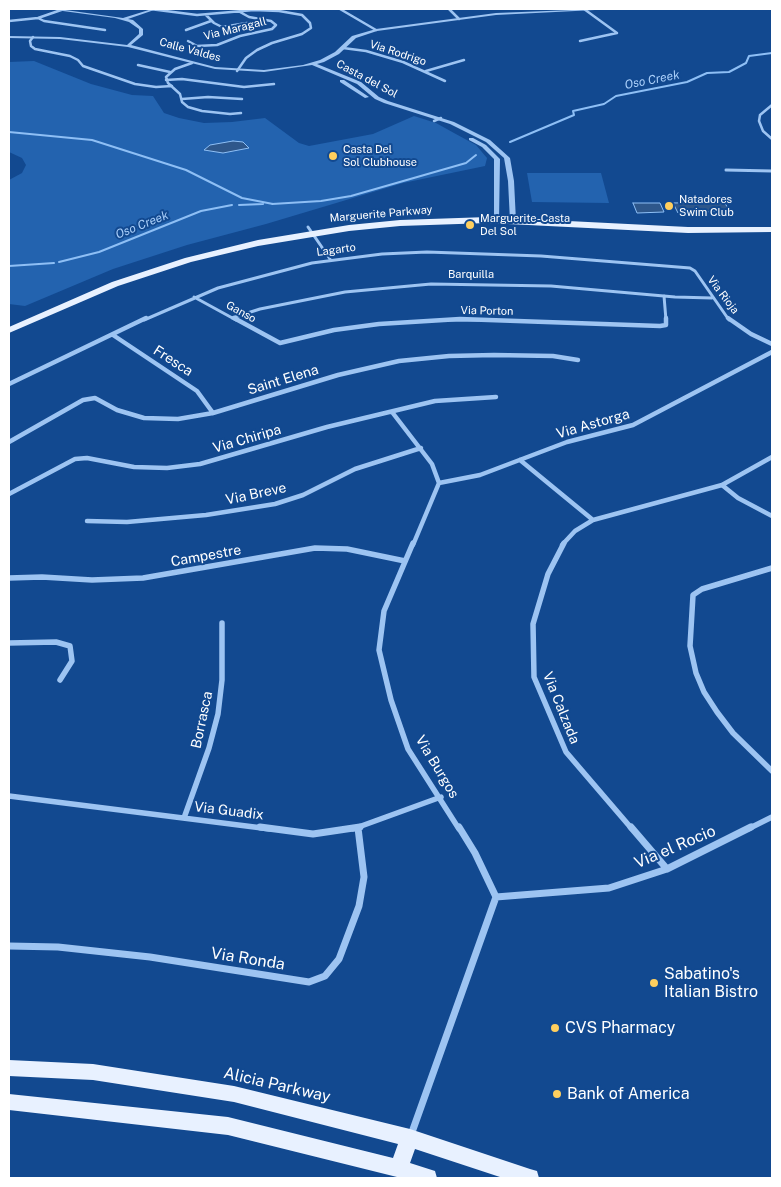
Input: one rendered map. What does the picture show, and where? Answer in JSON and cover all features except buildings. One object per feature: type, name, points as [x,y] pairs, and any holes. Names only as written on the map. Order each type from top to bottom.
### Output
[{"type":"main road","name":"Marguerite Parkway","points":[[10,326],[142,274],[223,250],[310,230],[497,218],[772,225]]},
{"type":"main road","name":"Marguerite Parkway","points":[[514,218],[688,230],[772,230]]},
{"type":"main road","name":"Alicia Parkway","points":[[9,1068],[93,1072],[234,1094],[410,1138],[530,1178]]},
{"type":"main road","points":[[9,1102],[228,1126],[398,1168],[428,1178]]},
{"type":"main road","points":[[398,1168],[410,1138]]},
{"type":"street","points":[[50,9],[124,19],[137,24],[142,34],[128,46]]},
{"type":"street","points":[[9,21],[38,18],[64,9]]},
{"type":"street","points":[[124,19],[153,9],[178,14],[206,15],[263,10],[295,13],[307,18],[311,28],[302,34],[272,43],[257,50],[246,58],[237,71]]},
{"type":"street","points":[[340,9],[376,30]]},
{"type":"street","points":[[449,9],[459,18]]},
{"type":"street","points":[[580,41],[617,33],[584,9]]},
{"type":"street","name":"Calle Valdes","points":[[9,37],[33,37],[128,46],[155,51],[192,63],[237,71],[276,70],[314,64],[331,57],[354,37],[376,30],[512,11],[595,9]]},
{"type":"street","name":"Via Maragall","points":[[188,41],[192,45],[211,46],[240,36],[272,29],[276,25],[271,21],[249,17],[240,12]]},
{"type":"street","points":[[206,15],[211,21],[222,27],[247,23]]},
{"type":"street","points":[[38,18],[44,22],[105,30]]},
{"type":"street","points":[[186,30],[211,21]]},
{"type":"street","points":[[33,37],[30,41],[30,46],[35,49],[70,56],[78,60],[79,64],[83,66],[135,84],[156,87],[172,86]]},
{"type":"street","name":"Via Rodrigo","points":[[343,48],[366,51],[426,71],[445,81]]},
{"type":"street","points":[[426,71],[464,60]]},
{"type":"street","points":[[138,65],[170,72],[192,63]]},
{"type":"street","name":"Casta del Sol","points":[[314,64],[359,83],[377,98],[440,118],[488,142],[507,158],[514,218]]},
{"type":"street","name":"Casta del Sol","points":[[308,65],[336,78],[380,104],[434,121],[484,146],[497,159],[497,218]]},
{"type":"street","points":[[166,80],[170,72]]},
{"type":"street","points":[[336,78],[344,76]]},
{"type":"street","points":[[166,80],[182,79],[244,87],[274,84]]},
{"type":"street","points":[[166,80],[180,94],[182,102],[195,110],[230,114],[241,113]]},
{"type":"street","points":[[244,87],[248,84]]},
{"type":"street","points":[[182,99],[208,97],[242,99]]},
{"type":"street","points":[[772,105],[760,115],[759,121],[763,131],[772,139]]},
{"type":"street","points":[[409,114],[415,111]]},
{"type":"street","points":[[434,121],[440,118]]},
{"type":"street","points":[[726,170],[772,170]]},
{"type":"street","points":[[310,230],[330,259]]},
{"type":"street","name":"Lagarto","points":[[9,384],[194,296],[276,271],[330,259],[427,252],[557,257],[690,268]]},
{"type":"street","name":"Via Rioja","points":[[690,268],[695,271],[727,318],[751,334],[772,344]]},
{"type":"street","name":"Barquilla","points":[[232,318],[275,306],[345,292],[431,284],[551,286],[664,296],[712,298]]},
{"type":"street","name":"Ganso","points":[[194,296],[280,343]]},
{"type":"street","name":"Via Porton","points":[[280,343],[334,330],[379,324],[460,318],[660,326],[666,325],[664,296]]},
{"type":"street","name":"Fresca","points":[[113,335],[197,391],[213,413]]},
{"type":"street","name":"Via Astorga","points":[[439,483],[480,475],[567,442],[633,425],[772,352]]},
{"type":"street","name":"Saint Elena","points":[[9,442],[83,400],[95,398],[117,410],[144,418],[178,419],[213,413],[338,375],[399,361],[448,356],[494,355],[553,356],[578,360]]},
{"type":"street","name":"Via Chiripa","points":[[9,494],[75,459],[87,458],[134,466],[167,468],[200,464],[327,427],[435,401],[496,396]]},
{"type":"street","points":[[392,412],[432,464],[439,483]]},
{"type":"street","name":"Via Breve","points":[[87,521],[126,522],[206,515],[275,504],[303,494],[355,469],[421,448]]},
{"type":"street","name":"Via Calzada","points":[[667,869],[566,752],[534,677],[533,624],[548,574],[562,545],[575,530],[593,520],[722,485],[772,457]]},
{"type":"street","points":[[520,460],[593,520]]},
{"type":"street","name":"Via Burgos","points":[[439,483],[384,611],[379,650],[391,700],[408,749],[475,853],[496,896]]},
{"type":"street","points":[[722,485],[738,498],[772,516]]},
{"type":"street","name":"Campestre","points":[[9,578],[42,577],[92,580],[143,578],[315,548],[347,549],[405,560]]},
{"type":"street","points":[[772,568],[702,589],[692,594],[690,646],[696,673],[704,692],[717,712],[733,733],[772,771]]},
{"type":"street","name":"Borrasca","points":[[184,818],[209,748],[218,714],[222,680],[222,623]]},
{"type":"street","points":[[9,643],[56,642],[70,646],[72,661],[60,680]]},
{"type":"street","name":"Via Guadix","points":[[9,796],[313,834],[358,828],[441,798]]},
{"type":"street","name":"Via el Rocio","points":[[496,896],[609,888],[667,869],[772,818]]},
{"type":"street","name":"Via Ronda","points":[[9,946],[58,947],[150,957],[309,982],[325,976],[339,959],[359,906],[364,877],[358,828]]},
{"type":"street","points":[[410,1138],[496,896]]},
{"type":"shaded area","points":[[34,61],[91,84],[132,95],[153,96],[164,113],[179,118],[204,123],[265,118],[299,143],[309,146],[373,134],[414,116],[436,123],[476,145],[487,158],[485,166],[403,183],[266,224],[187,245],[113,269],[25,306],[9,304],[9,180],[22,173],[26,165],[22,158],[9,152],[9,62]]},
{"type":"shaded area","points":[[233,141],[243,142],[249,148],[223,153],[204,150],[210,145]]},
{"type":"shaded area","points":[[527,173],[601,173],[609,203],[532,202]]},
{"type":"shaded area","points":[[724,202],[730,211],[678,213],[673,203]]},
{"type":"shaded area","points":[[633,203],[660,203],[664,212],[637,213]]},
{"type":"waterway","name":"Oso Creek","points":[[510,142],[574,115],[573,111],[604,104],[616,96],[687,82],[707,73],[729,72],[746,63],[749,56],[772,53]]},
{"type":"waterway","points":[[9,132],[92,140],[186,170],[242,198],[273,204]]},
{"type":"waterway","name":"Oso Creek","points":[[273,204],[321,201],[351,196],[466,163],[476,155]]},
{"type":"waterway","name":"Oso Creek","points":[[239,205],[263,204]]},
{"type":"waterway","name":"Oso Creek","points":[[59,262],[99,252],[201,211],[232,205]]},
{"type":"waterway","name":"Oso Creek","points":[[9,266],[54,263]]},
{"type":"place","name":"Casta Del Sol Clubhouse","points":[[333,156]]},
{"type":"place","name":"Natadores Swim Club","points":[[669,206]]},
{"type":"place","name":"Marguerite-Casta Del Sol","points":[[470,225]]},
{"type":"place","name":"Sabatino's Italian Bistro","points":[[654,983]]},
{"type":"place","name":"CVS Pharmacy","points":[[555,1028]]},
{"type":"place","name":"Bank of America","points":[[557,1094]]}]
